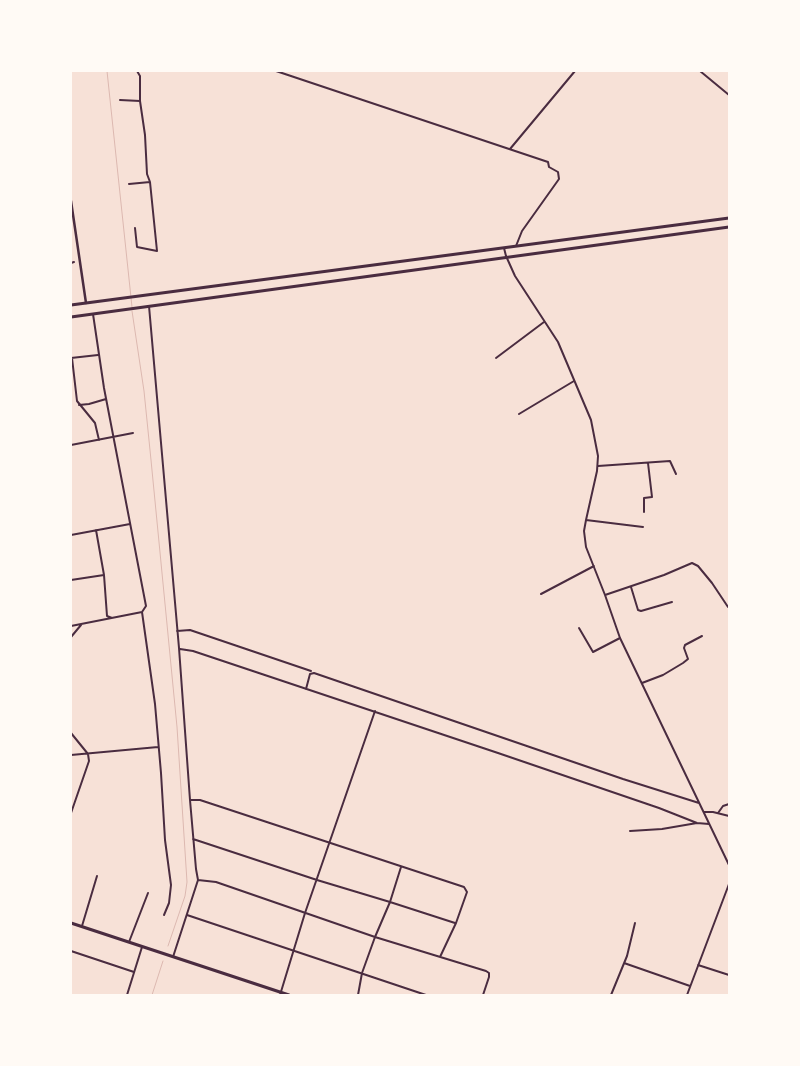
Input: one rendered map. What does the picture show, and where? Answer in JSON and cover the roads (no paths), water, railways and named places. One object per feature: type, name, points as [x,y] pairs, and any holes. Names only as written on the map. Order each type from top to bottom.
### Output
[{"type":"main road","points":[[71,305],[729,218]]},
{"type":"main road","points":[[71,317],[729,227]]},
{"type":"main road","points":[[71,923],[289,995]]},
{"type":"street","points":[[136,228],[137,247],[157,251],[150,182],[147,174],[146,135],[140,100],[140,76],[137,71]]},
{"type":"street","points":[[276,71],[548,162],[549,167],[557,171],[559,175],[557,181],[522,231],[516,246]]},
{"type":"street","points":[[510,149],[575,71]]},
{"type":"street","points":[[700,71],[729,94]]},
{"type":"street","points":[[120,100],[140,100]]},
{"type":"street","points":[[129,184],[150,182]]},
{"type":"street","points":[[71,201],[86,303]]},
{"type":"street","points":[[504,248],[515,276],[558,342],[590,420],[598,456],[598,466],[586,520],[586,546],[620,638],[729,866]]},
{"type":"street","points":[[149,306],[198,880],[173,957]]},
{"type":"street","points":[[93,314],[106,399],[146,601],[142,612],[155,704],[165,840],[172,885],[169,903],[164,915]]},
{"type":"street","points":[[496,358],[544,322]]},
{"type":"street","points":[[98,355],[72,358],[74,389],[79,405],[95,423],[99,440]]},
{"type":"street","points":[[520,414],[574,380]]},
{"type":"street","points":[[79,405],[106,399]]},
{"type":"street","points":[[71,445],[133,433]]},
{"type":"street","points":[[598,466],[670,461],[676,474]]},
{"type":"street","points":[[644,512],[644,498],[652,497],[648,462]]},
{"type":"street","points":[[586,520],[643,527]]},
{"type":"street","points":[[71,535],[131,523]]},
{"type":"street","points":[[96,530],[104,575],[107,616],[112,618]]},
{"type":"street","points":[[605,596],[664,575],[688,563],[694,563],[712,583],[728,607]]},
{"type":"street","points":[[541,594],[594,566]]},
{"type":"street","points":[[71,580],[104,575]]},
{"type":"street","points":[[631,587],[638,610],[641,611],[672,602]]},
{"type":"street","points":[[71,626],[142,612]]},
{"type":"street","points":[[71,637],[82,624]]},
{"type":"street","points":[[579,628],[594,652],[620,638]]},
{"type":"street","points":[[178,631],[190,630],[623,779],[699,803]]},
{"type":"street","points":[[642,683],[684,663],[688,659],[685,645],[702,636]]},
{"type":"street","points":[[179,648],[375,711],[659,808],[697,823]]},
{"type":"street","points":[[306,689],[309,676],[311,673],[314,673]]},
{"type":"street","points":[[280,993],[292,951],[375,711]]},
{"type":"street","points":[[71,733],[88,754],[89,761],[71,813]]},
{"type":"street","points":[[71,755],[159,747]]},
{"type":"street","points":[[190,800],[200,800],[464,887],[467,892],[456,924],[440,957]]},
{"type":"street","points":[[718,813],[723,806],[729,804]]},
{"type":"street","points":[[704,812],[729,816]]},
{"type":"street","points":[[630,831],[662,829],[697,823],[709,824]]},
{"type":"street","points":[[193,839],[456,924]]},
{"type":"street","points":[[358,995],[362,974],[390,902],[401,866]]},
{"type":"street","points":[[82,926],[97,876]]},
{"type":"street","points":[[198,880],[216,882],[375,937],[488,972],[489,977],[483,995]]},
{"type":"street","points":[[687,995],[729,884]]},
{"type":"street","points":[[129,942],[148,893]]},
{"type":"street","points":[[187,915],[426,995]]},
{"type":"street","points":[[611,995],[632,942],[635,923]]},
{"type":"street","points":[[127,995],[142,947]]},
{"type":"street","points":[[71,951],[134,972]]},
{"type":"street","points":[[624,963],[691,986]]},
{"type":"street","points":[[698,965],[729,975]]},
{"type":"waterway","points":[[107,71],[132,307]]},
{"type":"waterway","points":[[132,311],[144,391],[177,727],[187,882],[185,896],[168,946]]},
{"type":"waterway","points":[[152,995],[163,961]]}]
